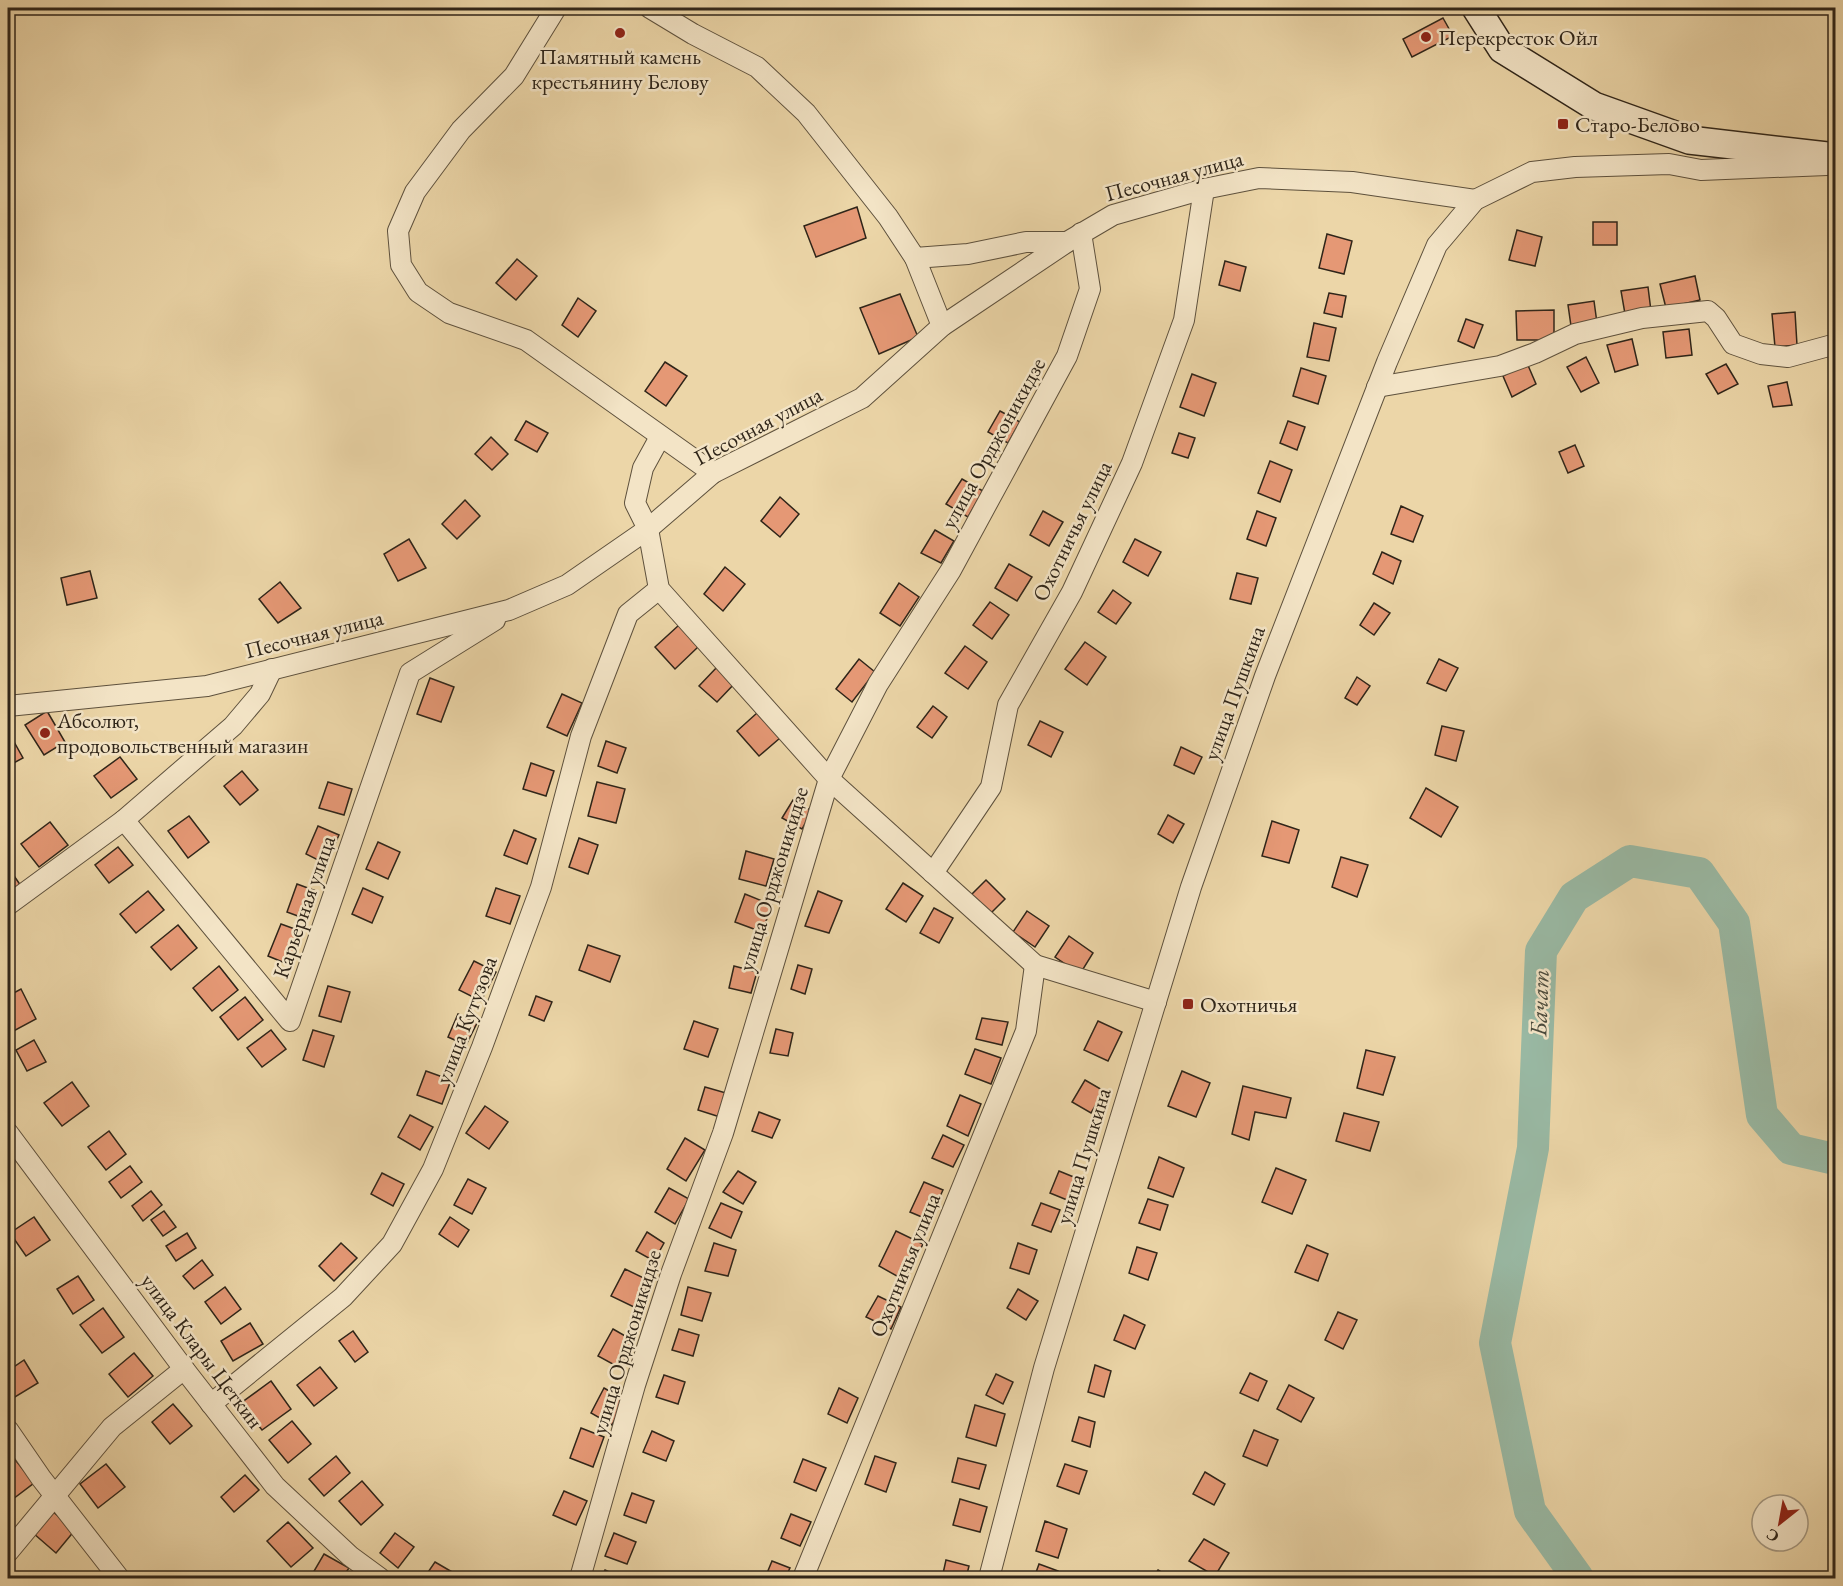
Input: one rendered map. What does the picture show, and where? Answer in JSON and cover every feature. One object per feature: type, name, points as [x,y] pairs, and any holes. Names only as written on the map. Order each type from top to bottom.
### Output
[{"type":"main road","points":[[1476,8],[1502,49],[1594,106],[1689,140],[1836,157]]},
{"type":"street","points":[[556,8],[514,76],[461,130],[415,192],[398,231],[401,265],[418,292],[449,313],[526,340],[713,473]]},
{"type":"street","points":[[650,8],[693,34],[757,67],[806,113],[882,209],[915,258],[942,326]]},
{"type":"street","points":[[1689,140],[1705,156],[1701,170]]},
{"type":"street","name":"улица Пушкина","points":[[990,1578],[1044,1368],[1191,887],[1265,676],[1377,387],[1437,246],[1475,200],[1532,172],[1575,167],[1670,164],[1701,170],[1836,165]]},
{"type":"street","name":"Песочная улица","points":[[8,706],[207,686],[509,610],[567,585],[648,529],[713,473],[862,398],[942,326],[1074,237],[1113,215],[1204,189],[1258,178],[1352,182],[1475,200]]},
{"type":"street","name":"Охотничья улица","points":[[933,873],[991,787],[1008,705],[1072,592],[1132,463],[1184,320],[1204,189]]},
{"type":"street","points":[[915,258],[968,254],[1026,242],[1074,237]]},
{"type":"street","name":"улица Орджоникидзе","points":[[580,1578],[635,1385],[671,1274],[723,1133],[829,779],[878,684],[951,570],[1067,356],[1090,289],[1074,237]]},
{"type":"street","points":[[1377,387],[1500,366],[1535,353],[1575,333],[1642,318],[1692,311],[1708,311],[1716,318],[1733,344],[1761,354],[1788,357],[1836,344]]},
{"type":"street","points":[[660,437],[644,468],[635,503],[648,529],[659,589],[829,779],[1035,964],[1156,1002]]},
{"type":"street","name":"улица Кутузова","points":[[211,1404],[343,1297],[392,1244],[433,1169],[482,1047],[541,887],[581,736],[627,614],[659,589]]},
{"type":"street","name":"Карьерная улица","points":[[124,820],[290,1021],[410,673],[509,610]]},
{"type":"street","points":[[8,905],[124,820],[232,726],[260,694],[272,669]]},
{"type":"street","name":"Охотничья улица","points":[[803,1578],[1026,1030],[1035,964]]},
{"type":"street","name":"улица Клары Цеткин","points":[[8,1133],[184,1369],[275,1486],[350,1556],[380,1578]]},
{"type":"street","points":[[8,1552],[112,1427],[184,1369]]},
{"type":"street","points":[[8,1430],[119,1578]]},
{"type":"building","points":[[1443,18],[1453,36],[1412,57],[1403,39]]},
{"type":"building","points":[[857,207],[866,238],[816,257],[804,226]]},
{"type":"building","points":[[1593,222],[1617,222],[1617,245],[1593,245]]},
{"type":"building","points":[[1517,230],[1542,237],[1535,266],[1509,260]]},
{"type":"building","points":[[1327,234],[1352,241],[1344,274],[1319,268]]},
{"type":"building","points":[[517,259],[537,276],[516,300],[496,283]]},
{"type":"building","points":[[1225,261],[1246,267],[1240,291],[1219,285]]},
{"type":"building","points":[[1695,276],[1700,300],[1666,308],[1660,284]]},
{"type":"building","points":[[1648,287],[1651,311],[1625,314],[1621,291]]},
{"type":"building","points":[[1329,293],[1346,296],[1342,317],[1324,313]]},
{"type":"building","points":[[900,294],[918,337],[879,354],[860,308]]},
{"type":"building","points":[[578,298],[596,311],[578,337],[562,325]]},
{"type":"building","points":[[1594,301],[1597,323],[1571,326],[1568,305]]},
{"type":"building","points":[[1554,310],[1554,340],[1517,340],[1516,311]]},
{"type":"building","points":[[1795,312],[1797,345],[1775,347],[1772,314]]},
{"type":"building","points":[[1466,319],[1483,325],[1474,348],[1458,341]]},
{"type":"building","points":[[1314,323],[1336,328],[1329,361],[1307,357]]},
{"type":"building","points":[[1689,329],[1692,355],[1666,358],[1663,332]]},
{"type":"building","points":[[1632,339],[1638,365],[1615,372],[1607,345]]},
{"type":"building","points":[[1586,357],[1599,383],[1581,392],[1567,367]]},
{"type":"building","points":[[665,362],[687,376],[666,406],[645,391]]},
{"type":"building","points":[[1527,363],[1536,384],[1512,397],[1503,376]]},
{"type":"building","points":[[1726,364],[1738,384],[1718,394],[1706,374]]},
{"type":"building","points":[[1301,368],[1326,376],[1318,404],[1293,396]]},
{"type":"building","points":[[1192,374],[1216,383],[1204,416],[1180,407]]},
{"type":"building","points":[[1787,382],[1792,405],[1773,407],[1768,386]]},
{"type":"building","points":[[1000,411],[1020,422],[1008,443],[988,432]]},
{"type":"building","points":[[526,421],[548,433],[537,452],[515,440]]},
{"type":"building","points":[[1288,421],[1305,427],[1297,450],[1280,443]]},
{"type":"building","points":[[1179,433],[1195,438],[1188,458],[1172,453]]},
{"type":"building","points":[[491,437],[508,454],[492,470],[475,454]]},
{"type":"building","points":[[1575,445],[1584,466],[1568,473],[1559,452]]},
{"type":"building","points":[[1270,461],[1292,470],[1280,502],[1258,493]]},
{"type":"building","points":[[962,479],[983,491],[968,517],[946,504]]},
{"type":"building","points":[[780,497],[799,514],[780,537],[761,521]]},
{"type":"building","points":[[465,500],[480,516],[457,539],[442,524]]},
{"type":"building","points":[[1401,506],[1423,516],[1413,542],[1391,534]]},
{"type":"building","points":[[1043,511],[1063,522],[1049,546],[1030,535]]},
{"type":"building","points":[[1257,511],[1276,518],[1266,546],[1247,539]]},
{"type":"building","points":[[935,530],[954,541],[941,563],[921,553]]},
{"type":"building","points":[[409,539],[426,568],[398,581],[384,554]]},
{"type":"building","points":[[1135,539],[1161,552],[1148,576],[1123,562]]},
{"type":"building","points":[[1382,552],[1401,561],[1393,584],[1373,574]]},
{"type":"building","points":[[1009,564],[1032,577],[1017,601],[995,588]]},
{"type":"building","points":[[725,567],[745,584],[723,611],[704,594]]},
{"type":"building","points":[[90,571],[97,598],[67,605],[61,578]]},
{"type":"building","points":[[1237,573],[1258,578],[1251,604],[1230,599]]},
{"type":"building","points":[[280,582],[301,608],[278,623],[259,599]]},
{"type":"building","points":[[899,583],[919,597],[900,626],[880,613]]},
{"type":"building","points":[[1113,590],[1131,603],[1116,624],[1098,612]]},
{"type":"building","points":[[990,602],[1009,615],[992,639],[973,625]]},
{"type":"building","points":[[1374,603],[1390,613],[1374,635],[1360,625]]},
{"type":"building","points":[[679,625],[698,647],[675,669],[655,647]]},
{"type":"building","points":[[1085,642],[1106,657],[1087,685],[1065,669]]},
{"type":"building","points":[[965,646],[987,662],[968,689],[945,673]]},
{"type":"building","points":[[859,659],[875,672],[852,702],[836,689]]},
{"type":"building","points":[[1439,659],[1458,668],[1446,691],[1427,683]]},
{"type":"building","points":[[718,666],[736,682],[717,702],[699,686]]},
{"type":"building","points":[[1357,677],[1370,686],[1357,705],[1345,698]]},
{"type":"building","points":[[430,678],[454,687],[441,722],[417,714]]},
{"type":"building","points":[[562,694],[582,703],[567,736],[547,727]]},
{"type":"building","points":[[933,706],[947,717],[932,738],[917,727]]},
{"type":"building","name":"Абсолют, продовольственный магазин","points":[[47,711],[65,742],[44,755],[25,725]]},
{"type":"building","points":[[757,713],[780,738],[759,756],[737,731]]},
{"type":"building","points":[[1040,721],[1063,732],[1051,757],[1028,745]]},
{"type":"building","points":[[1442,726],[1464,731],[1456,761],[1435,755]]},
{"type":"building","points":[[8,731],[23,758],[8,766]]},
{"type":"building","points":[[606,741],[626,748],[617,773],[598,766]]},
{"type":"building","points":[[1181,747],[1202,757],[1194,774],[1174,765]]},
{"type":"building","points":[[120,757],[137,779],[111,798],[94,776]]},
{"type":"building","points":[[531,763],[554,771],[546,796],[523,789]]},
{"type":"building","points":[[242,771],[258,790],[240,805],[224,786]]},
{"type":"building","points":[[328,782],[352,789],[344,815],[319,808]]},
{"type":"building","points":[[597,782],[625,789],[616,823],[588,816]]},
{"type":"building","points":[[1426,788],[1458,807],[1441,837],[1410,818]]},
{"type":"building","points":[[793,800],[812,811],[802,829],[782,818]]},
{"type":"building","points":[[1168,815],[1184,824],[1173,843],[1158,834]]},
{"type":"building","points":[[189,816],[209,842],[188,858],[168,831]]},
{"type":"building","points":[[1272,821],[1299,830],[1289,863],[1262,856]]},
{"type":"building","points":[[50,822],[68,845],[39,867],[21,844]]},
{"type":"building","points":[[318,826],[339,835],[326,864],[306,854]]},
{"type":"building","points":[[514,830],[536,839],[527,864],[504,855]]},
{"type":"building","points":[[579,838],[598,845],[588,874],[569,867]]},
{"type":"building","points":[[378,842],[400,852],[388,879],[366,869]]},
{"type":"building","points":[[118,847],[133,865],[109,883],[95,865]]},
{"type":"building","points":[[746,851],[774,859],[766,886],[739,879]]},
{"type":"building","points":[[1341,857],[1368,865],[1357,897],[1332,887]]},
{"type":"building","points":[[8,867],[21,886],[8,895]]},
{"type":"building","points":[[986,880],[1005,899],[989,915],[970,896]]},
{"type":"building","points":[[903,883],[923,896],[906,922],[886,909]]},
{"type":"building","points":[[297,884],[316,891],[306,919],[287,912]]},
{"type":"building","points":[[363,888],[383,897],[372,923],[352,914]]},
{"type":"building","points":[[496,888],[520,896],[510,924],[486,916]]},
{"type":"building","points":[[148,891],[164,910],[136,933],[120,914]]},
{"type":"building","points":[[818,891],[842,901],[829,933],[805,926]]},
{"type":"building","points":[[745,894],[772,905],[762,932],[735,922]]},
{"type":"building","points":[[934,908],[953,918],[939,943],[920,933]]},
{"type":"building","points":[[1027,911],[1049,926],[1035,947],[1013,932]]},
{"type":"building","points":[[281,924],[303,932],[290,965],[268,956]]},
{"type":"building","points":[[178,925],[197,948],[171,970],[151,947]]},
{"type":"building","points":[[1069,936],[1093,953],[1080,974],[1055,957]]},
{"type":"building","points":[[588,945],[620,956],[610,982],[579,970]]},
{"type":"building","points":[[474,961],[496,972],[481,1001],[459,990]]},
{"type":"building","points":[[798,965],[812,969],[805,994],[791,989]]},
{"type":"building","points":[[219,966],[238,990],[212,1011],[193,988]]},
{"type":"building","points":[[734,966],[757,972],[751,993],[729,988]]},
{"type":"building","points":[[328,986],[350,992],[341,1022],[319,1016]]},
{"type":"building","points":[[21,989],[36,1019],[8,1034],[8,996]]},
{"type":"building","points":[[536,996],[552,1002],[544,1021],[529,1015]]},
{"type":"building","points":[[245,997],[263,1020],[238,1040],[220,1017]]},
{"type":"building","points":[[458,1014],[477,1023],[466,1045],[448,1037]]},
{"type":"building","points":[[982,1018],[1008,1022],[1002,1045],[976,1039]]},
{"type":"building","points":[[694,1021],[718,1029],[708,1057],[684,1049]]},
{"type":"building","points":[[1098,1021],[1122,1032],[1108,1061],[1084,1050]]},
{"type":"building","points":[[776,1029],[793,1033],[788,1056],[770,1053]]},
{"type":"building","points":[[271,1030],[286,1049],[262,1067],[247,1048]]},
{"type":"building","points":[[313,1030],[334,1036],[324,1067],[303,1060]]},
{"type":"building","points":[[34,1040],[46,1062],[27,1071],[16,1050]]},
{"type":"building","points":[[975,1049],[1001,1058],[991,1084],[965,1074]]},
{"type":"building","points":[[1366,1050],[1395,1057],[1383,1095],[1357,1088]]},
{"type":"building","points":[[426,1071],[451,1080],[442,1104],[417,1095]]},
{"type":"building","points":[[1182,1071],[1210,1083],[1196,1117],[1168,1106]]},
{"type":"building","points":[[1085,1080],[1104,1091],[1091,1113],[1072,1102]]},
{"type":"building","points":[[72,1082],[89,1106],[62,1126],[44,1103]]},
{"type":"building","points":[[1243,1086],[1291,1098],[1286,1118],[1255,1112],[1249,1140],[1232,1134]]},
{"type":"building","points":[[705,1087],[726,1093],[720,1117],[698,1110]]},
{"type":"building","points":[[960,1095],[981,1104],[968,1136],[947,1126]]},
{"type":"building","points":[[485,1106],[508,1122],[489,1149],[466,1133]]},
{"type":"building","points":[[759,1112],[780,1120],[772,1138],[752,1131]]},
{"type":"building","points":[[1344,1113],[1379,1122],[1370,1151],[1336,1141]]},
{"type":"building","points":[[410,1115],[433,1127],[420,1150],[398,1137]]},
{"type":"building","points":[[109,1131],[126,1154],[106,1170],[88,1147]]},
{"type":"building","points":[[943,1135],[964,1145],[953,1167],[932,1158]]},
{"type":"building","points":[[685,1138],[705,1150],[686,1181],[667,1169]]},
{"type":"building","points":[[1159,1157],[1184,1168],[1173,1197],[1148,1188]]},
{"type":"building","points":[[130,1166],[142,1182],[121,1198],[109,1182]]},
{"type":"building","points":[[1276,1168],[1306,1180],[1292,1214],[1262,1202]]},
{"type":"building","points":[[738,1171],[756,1182],[743,1204],[723,1192]]},
{"type":"building","points":[[1059,1171],[1081,1180],[1072,1202],[1050,1193]]},
{"type":"building","points":[[382,1173],[404,1184],[393,1206],[371,1194]]},
{"type":"building","points":[[468,1179],[486,1188],[472,1214],[454,1205]]},
{"type":"building","points":[[924,1182],[943,1190],[929,1220],[910,1212]]},
{"type":"building","points":[[669,1188],[689,1199],[675,1224],[655,1212]]},
{"type":"building","points":[[151,1191],[162,1205],[143,1221],[132,1206]]},
{"type":"building","points":[[1148,1199],[1168,1205],[1160,1230],[1139,1223]]},
{"type":"building","points":[[721,1203],[742,1212],[731,1238],[709,1228]]},
{"type":"building","points":[[1041,1203],[1060,1210],[1051,1232],[1032,1225]]},
{"type":"building","points":[[164,1211],[176,1227],[163,1236],[151,1220]]},
{"type":"building","points":[[34,1217],[50,1240],[26,1256],[10,1233]]},
{"type":"building","points":[[450,1217],[469,1230],[458,1247],[439,1234]]},
{"type":"building","points":[[896,1231],[923,1244],[904,1280],[879,1266]]},
{"type":"building","points":[[647,1232],[664,1243],[654,1261],[636,1251]]},
{"type":"building","points":[[187,1233],[196,1248],[176,1261],[166,1246]]},
{"type":"building","points":[[341,1243],[357,1258],[334,1281],[319,1266]]},
{"type":"building","points":[[714,1243],[736,1250],[728,1276],[705,1271]]},
{"type":"building","points":[[1018,1243],[1037,1250],[1029,1274],[1010,1268]]},
{"type":"building","points":[[1307,1245],[1328,1254],[1318,1281],[1295,1272]]},
{"type":"building","points":[[1137,1247],[1157,1253],[1148,1280],[1129,1273]]},
{"type":"building","points":[[202,1260],[213,1275],[194,1289],[183,1276]]},
{"type":"building","points":[[625,1269],[650,1281],[636,1308],[611,1296]]},
{"type":"building","points":[[78,1276],[94,1300],[73,1314],[57,1289]]},
{"type":"building","points":[[225,1287],[241,1309],[221,1324],[205,1302]]},
{"type":"building","points":[[688,1287],[711,1293],[702,1321],[681,1315]]},
{"type":"building","points":[[1018,1289],[1038,1301],[1026,1320],[1007,1308]]},
{"type":"building","points":[[878,1296],[901,1307],[891,1329],[866,1317]]},
{"type":"building","points":[[103,1308],[124,1337],[102,1353],[80,1325]]},
{"type":"building","points":[[1338,1312],[1357,1320],[1343,1349],[1325,1340]]},
{"type":"building","points":[[1124,1315],[1145,1325],[1135,1349],[1114,1340]]},
{"type":"building","points":[[250,1323],[263,1344],[233,1361],[221,1341]]},
{"type":"building","points":[[613,1329],[634,1341],[620,1368],[598,1356]]},
{"type":"building","points":[[679,1329],[699,1335],[693,1356],[672,1350]]},
{"type":"building","points":[[353,1331],[368,1352],[355,1362],[339,1341]]},
{"type":"building","points":[[134,1353],[153,1376],[128,1397],[109,1374]]},
{"type":"building","points":[[24,1360],[38,1383],[10,1400],[8,1371]]},
{"type":"building","points":[[1095,1365],[1111,1371],[1104,1397],[1088,1392]]},
{"type":"building","points":[[320,1367],[337,1388],[314,1406],[297,1385]]},
{"type":"building","points":[[1250,1373],[1267,1381],[1258,1401],[1240,1393]]},
{"type":"building","points":[[996,1374],[1013,1382],[1003,1404],[986,1395]]},
{"type":"building","points":[[664,1375],[685,1382],[678,1404],[656,1397]]},
{"type":"building","points":[[271,1381],[291,1409],[262,1430],[241,1403]]},
{"type":"building","points":[[1289,1385],[1314,1398],[1301,1422],[1277,1409]]},
{"type":"building","points":[[604,1388],[625,1400],[612,1425],[591,1413]]},
{"type":"building","points":[[839,1388],[858,1398],[847,1423],[828,1414]]},
{"type":"building","points":[[173,1404],[192,1426],[170,1444],[152,1422]]},
{"type":"building","points":[[975,1405],[1005,1414],[996,1446],[966,1437]]},
{"type":"building","points":[[1079,1417],[1095,1422],[1090,1447],[1072,1441]]},
{"type":"building","points":[[292,1421],[311,1444],[288,1463],[269,1440]]},
{"type":"building","points":[[581,1428],[604,1437],[593,1467],[570,1458]]},
{"type":"building","points":[[1254,1430],[1278,1440],[1267,1466],[1243,1456]]},
{"type":"building","points":[[652,1431],[674,1441],[666,1461],[643,1452]]},
{"type":"building","points":[[336,1456],[350,1473],[324,1496],[309,1479]]},
{"type":"building","points":[[875,1456],[896,1463],[886,1492],[865,1484]]},
{"type":"building","points":[[13,1457],[34,1483],[13,1499],[8,1492],[8,1462]]},
{"type":"building","points":[[958,1458],[986,1465],[979,1489],[952,1482]]},
{"type":"building","points":[[803,1459],[826,1468],[816,1491],[794,1482]]},
{"type":"building","points":[[106,1464],[125,1487],[98,1508],[80,1484]]},
{"type":"building","points":[[1065,1464],[1087,1471],[1079,1494],[1057,1486]]},
{"type":"building","points":[[1205,1472],[1225,1484],[1214,1505],[1193,1494]]},
{"type":"building","points":[[245,1475],[259,1490],[234,1512],[221,1497]]},
{"type":"building","points":[[362,1481],[383,1505],[361,1525],[339,1501]]},
{"type":"building","points":[[564,1491],[587,1501],[576,1525],[553,1515]]},
{"type":"building","points":[[632,1493],[654,1501],[646,1523],[624,1515]]},
{"type":"building","points":[[960,1499],[987,1507],[980,1532],[953,1525]]},
{"type":"building","points":[[52,1511],[75,1530],[56,1553],[33,1533]]},
{"type":"building","points":[[791,1514],[811,1522],[800,1546],[781,1538]]},
{"type":"building","points":[[1045,1521],[1067,1529],[1058,1558],[1036,1551]]},
{"type":"building","points":[[288,1522],[313,1548],[291,1567],[267,1541]]},
{"type":"building","points":[[395,1533],[414,1547],[398,1568],[380,1553]]},
{"type":"building","points":[[614,1533],[636,1542],[627,1564],[605,1556]]},
{"type":"building","points":[[1204,1539],[1229,1553],[1215,1576],[1189,1561]]},
{"type":"building","points":[[324,1554],[349,1568],[342,1578],[310,1578]]},
{"type":"building","points":[[946,1560],[969,1566],[966,1578],[942,1578]]},
{"type":"building","points":[[772,1561],[790,1568],[785,1578],[765,1578]]},
{"type":"building","points":[[435,1562],[459,1576],[457,1578],[424,1578]]},
{"type":"building","points":[[1039,1564],[1058,1571],[1055,1578],[1034,1578]]},
{"type":"building","points":[[605,1570],[622,1578],[601,1578]]},
{"type":"building","points":[[1158,1570],[1171,1578],[1153,1578]]},
{"type":"waterway","name":"Бачат","points":[[1578,1578],[1530,1511],[1495,1343],[1533,1148],[1541,951],[1574,897],[1630,861],[1699,873],[1734,923],[1762,1115],[1791,1149],[1830,1158],[1836,1155]]},
{"type":"place","name":"Памятный камень крестьянину Белову","points":[[620,33]]},
{"type":"place","name":"Перекресток Ойл","points":[[1426,37]]},
{"type":"place","name":"Старо-Белово","points":[[1563,124]]},
{"type":"place","name":"Абсолют, продовольственный магазин","points":[[45,733]]},
{"type":"place","name":"Охотничья","points":[[1188,1004]]}]
